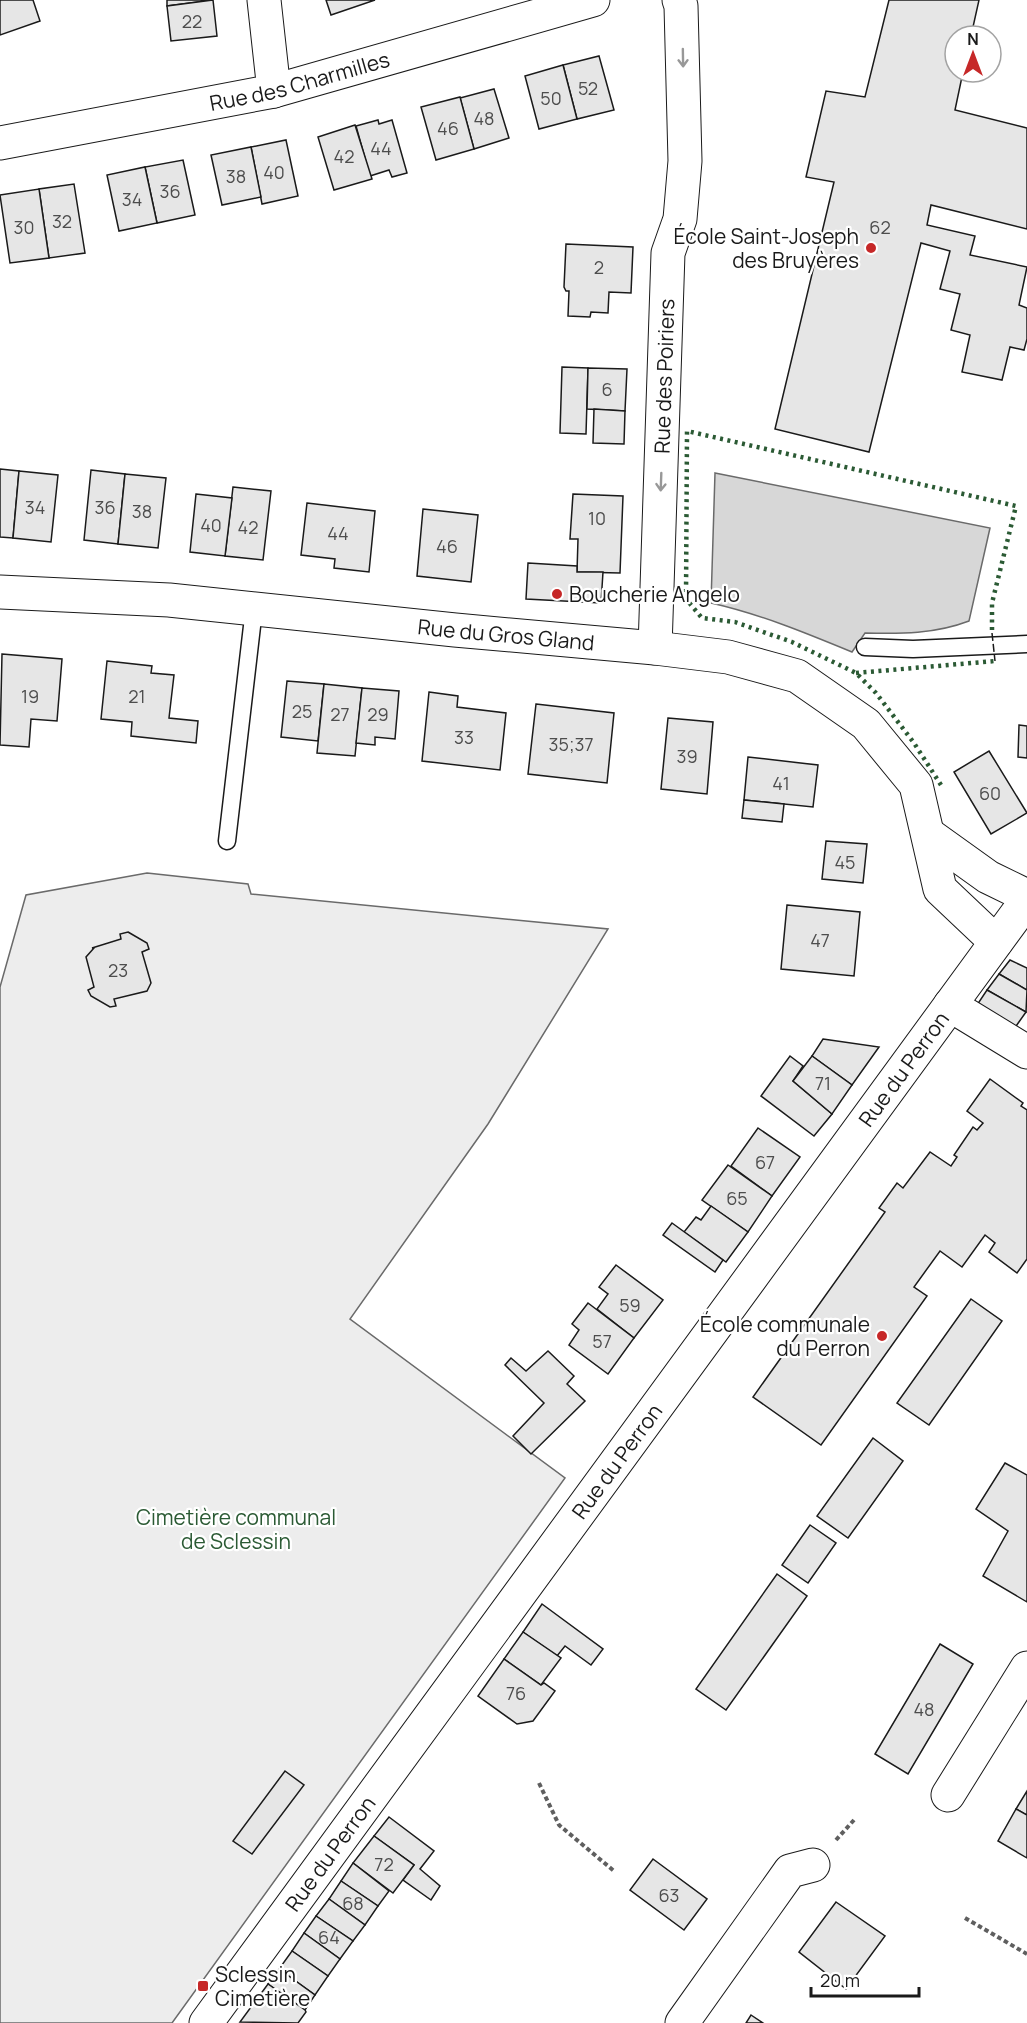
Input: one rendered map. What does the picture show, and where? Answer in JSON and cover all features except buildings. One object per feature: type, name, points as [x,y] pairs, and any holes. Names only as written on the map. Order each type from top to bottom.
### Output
[{"type":"street","points":[[264,0],[274,91]]},
{"type":"street","name":"Rue des Charmilles","points":[[0,142],[274,91],[593,0]]},
{"type":"street","name":"Rue des Poiriers","points":[[655,648],[668,253],[680,219],[685,161],[679,0]]},
{"type":"street","name":"Rue du Gros Gland","points":[[0,592],[170,600],[655,648],[728,657],[797,676],[866,724],[916,785],[940,889],[996,942]]},
{"type":"street","points":[[928,834],[988,877],[1027,898]]},
{"type":"street","name":"Rue du Perron","points":[[206,2023],[1027,898]]},
{"type":"street","points":[[950,1005],[1027,1052]]},
{"type":"street","points":[[948,1795],[1027,1668]]},
{"type":"street","points":[[682,2023],[790,1871],[813,1864]]},
{"type":"lane","points":[[227,841],[254,609]]},
{"type":"lane","points":[[865,647],[913,649],[1027,644]]},
{"type":"path","points":[[539,1783],[559,1825],[614,1871]]},
{"type":"path","points":[[965,1918],[1027,1954]]},
{"type":"shaded area","points":[[715,473],[990,528],[969,621],[931,631],[865,633],[852,652],[765,618],[711,603]]},
{"type":"shaded area","name":"Cimetière communal de Sclessin","points":[[147,873],[248,884],[251,894],[608,929],[488,1124],[350,1319],[565,1478],[172,2023],[0,2023],[0,987],[26,895]]},
{"type":"hedge","points":[[941,785],[914,743],[876,693],[856,673],[792,642],[735,622],[702,618],[686,599],[687,431],[1016,506],[992,603],[992,633]]},
{"type":"hedge","points":[[856,673],[995,661]]},
{"type":"fence","points":[[992,633],[995,661]]},
{"type":"place","name":"École Saint-Joseph des Bruyères","points":[[871,248]]},
{"type":"place","name":"Boucherie Angelo","points":[[557,594]]},
{"type":"place","name":"École communale du Perron","points":[[882,1336]]},
{"type":"place","name":"Sclessin Cimetière","points":[[203,1986]]}]
